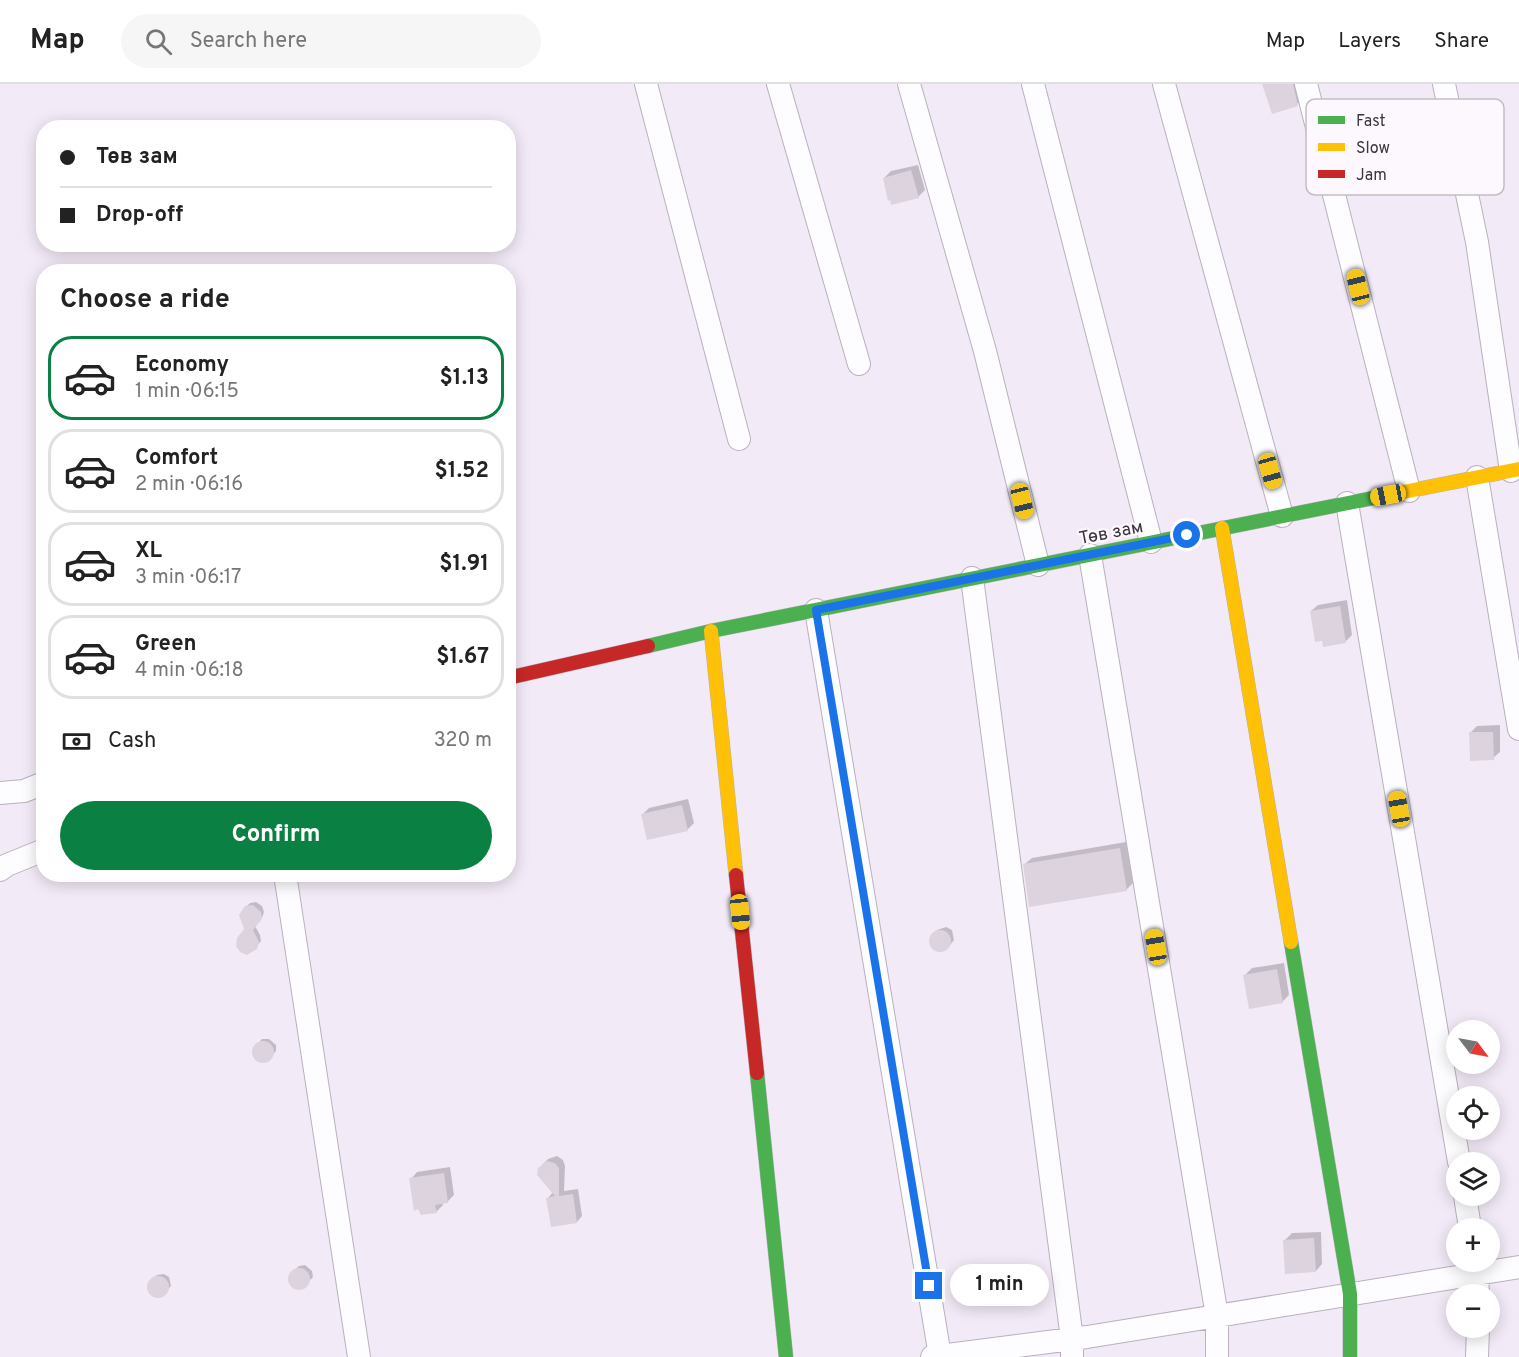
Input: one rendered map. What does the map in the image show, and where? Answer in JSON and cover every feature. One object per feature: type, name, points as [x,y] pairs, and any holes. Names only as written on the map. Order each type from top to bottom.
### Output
[{"type":"street","points":[[646,84],[738,439]]},
{"type":"street","points":[[778,84],[859,364]]},
{"type":"street","points":[[909,84],[985,351],[1038,565]]},
{"type":"street","points":[[1033,84],[1151,542]]},
{"type":"street","points":[[1164,84],[1282,516]]},
{"type":"street","points":[[1306,84],[1310,99]]},
{"type":"street","points":[[1444,84],[1447,99]]},
{"type":"street","points":[[1334,195],[1409,491]]},
{"type":"street","points":[[1467,195],[1515,470]]},
{"type":"street","name":"Төв зам","points":[[516,676],[711,631],[1515,470]]},
{"type":"street","points":[[1477,477],[1519,729]]},
{"type":"street","points":[[1347,503],[1457,1152]]},
{"type":"street","points":[[1222,528],[1350,1294],[1350,1357]]},
{"type":"street","points":[[1090,555],[1217,1316],[1217,1357]]},
{"type":"street","points":[[972,578],[1072,1348]]},
{"type":"street","points":[[816,610],[936,1356],[1072,1348],[1217,1316],[1350,1294],[1477,1277],[1519,1267]]},
{"type":"street","points":[[711,631],[786,1357]]},
{"type":"street","points":[[0,794],[36,786]]},
{"type":"street","points":[[0,870],[36,853]]},
{"type":"street","points":[[286,882],[359,1357]]},
{"type":"street","points":[[1477,1357],[1478,1338]]},
{"type":"building","points":[[1262,84],[1293,84],[1298,106],[1272,114]]},
{"type":"building","points":[[911,170],[919,198],[891,205],[883,178]]},
{"type":"building","points":[[1340,606],[1346,643],[1323,647],[1322,641],[1315,642],[1310,611]]},
{"type":"building","points":[[1469,732],[1493,732],[1494,760],[1470,761]]},
{"type":"building","points":[[682,805],[688,831],[647,840],[641,814]]},
{"type":"building","points":[[1120,848],[1127,891],[1029,907],[1023,864]]},
{"type":"building","points":[[253,905],[261,912],[262,919],[253,930],[259,942],[257,949],[247,955],[240,952],[236,946],[237,938],[244,929],[239,915],[245,906]]},
{"type":"building","points":[[936,930],[944,930],[951,937],[951,945],[944,952],[936,952],[929,945],[929,937]]},
{"type":"building","points":[[1277,969],[1283,1003],[1249,1009],[1243,975]]},
{"type":"building","points":[[259,1041],[267,1041],[274,1048],[274,1056],[267,1063],[259,1063],[252,1056],[252,1048]]},
{"type":"building","points":[[547,1161],[555,1163],[559,1168],[559,1196],[573,1194],[577,1223],[551,1227],[546,1198],[555,1196],[537,1175],[538,1168]]},
{"type":"building","points":[[444,1173],[448,1203],[435,1205],[437,1213],[421,1215],[418,1209],[414,1211],[409,1178]]},
{"type":"building","points":[[1314,1238],[1316,1272],[1285,1274],[1283,1240]]},
{"type":"building","points":[[295,1268],[303,1268],[310,1275],[310,1283],[303,1290],[295,1290],[288,1283],[288,1275]]},
{"type":"building","points":[[154,1276],[162,1276],[169,1283],[169,1291],[162,1298],[154,1298],[147,1291],[147,1283]]},
{"type":"traffic: fast","points":[[648,646],[711,631],[1378,497]]},
{"type":"traffic: fast","points":[[1291,942],[1350,1294],[1350,1357]]},
{"type":"traffic: fast","points":[[757,1073],[786,1357]]},
{"type":"traffic: slow","points":[[1378,497],[1519,469]]},
{"type":"traffic: slow","points":[[1222,528],[1291,942]]},
{"type":"traffic: slow","points":[[711,631],[736,875]]},
{"type":"traffic: jam","points":[[516,676],[648,646]]},
{"type":"traffic: jam","points":[[736,875],[757,1073]]},
{"type":"route","points":[[929,1286],[816,610],[1187,535]]}]
